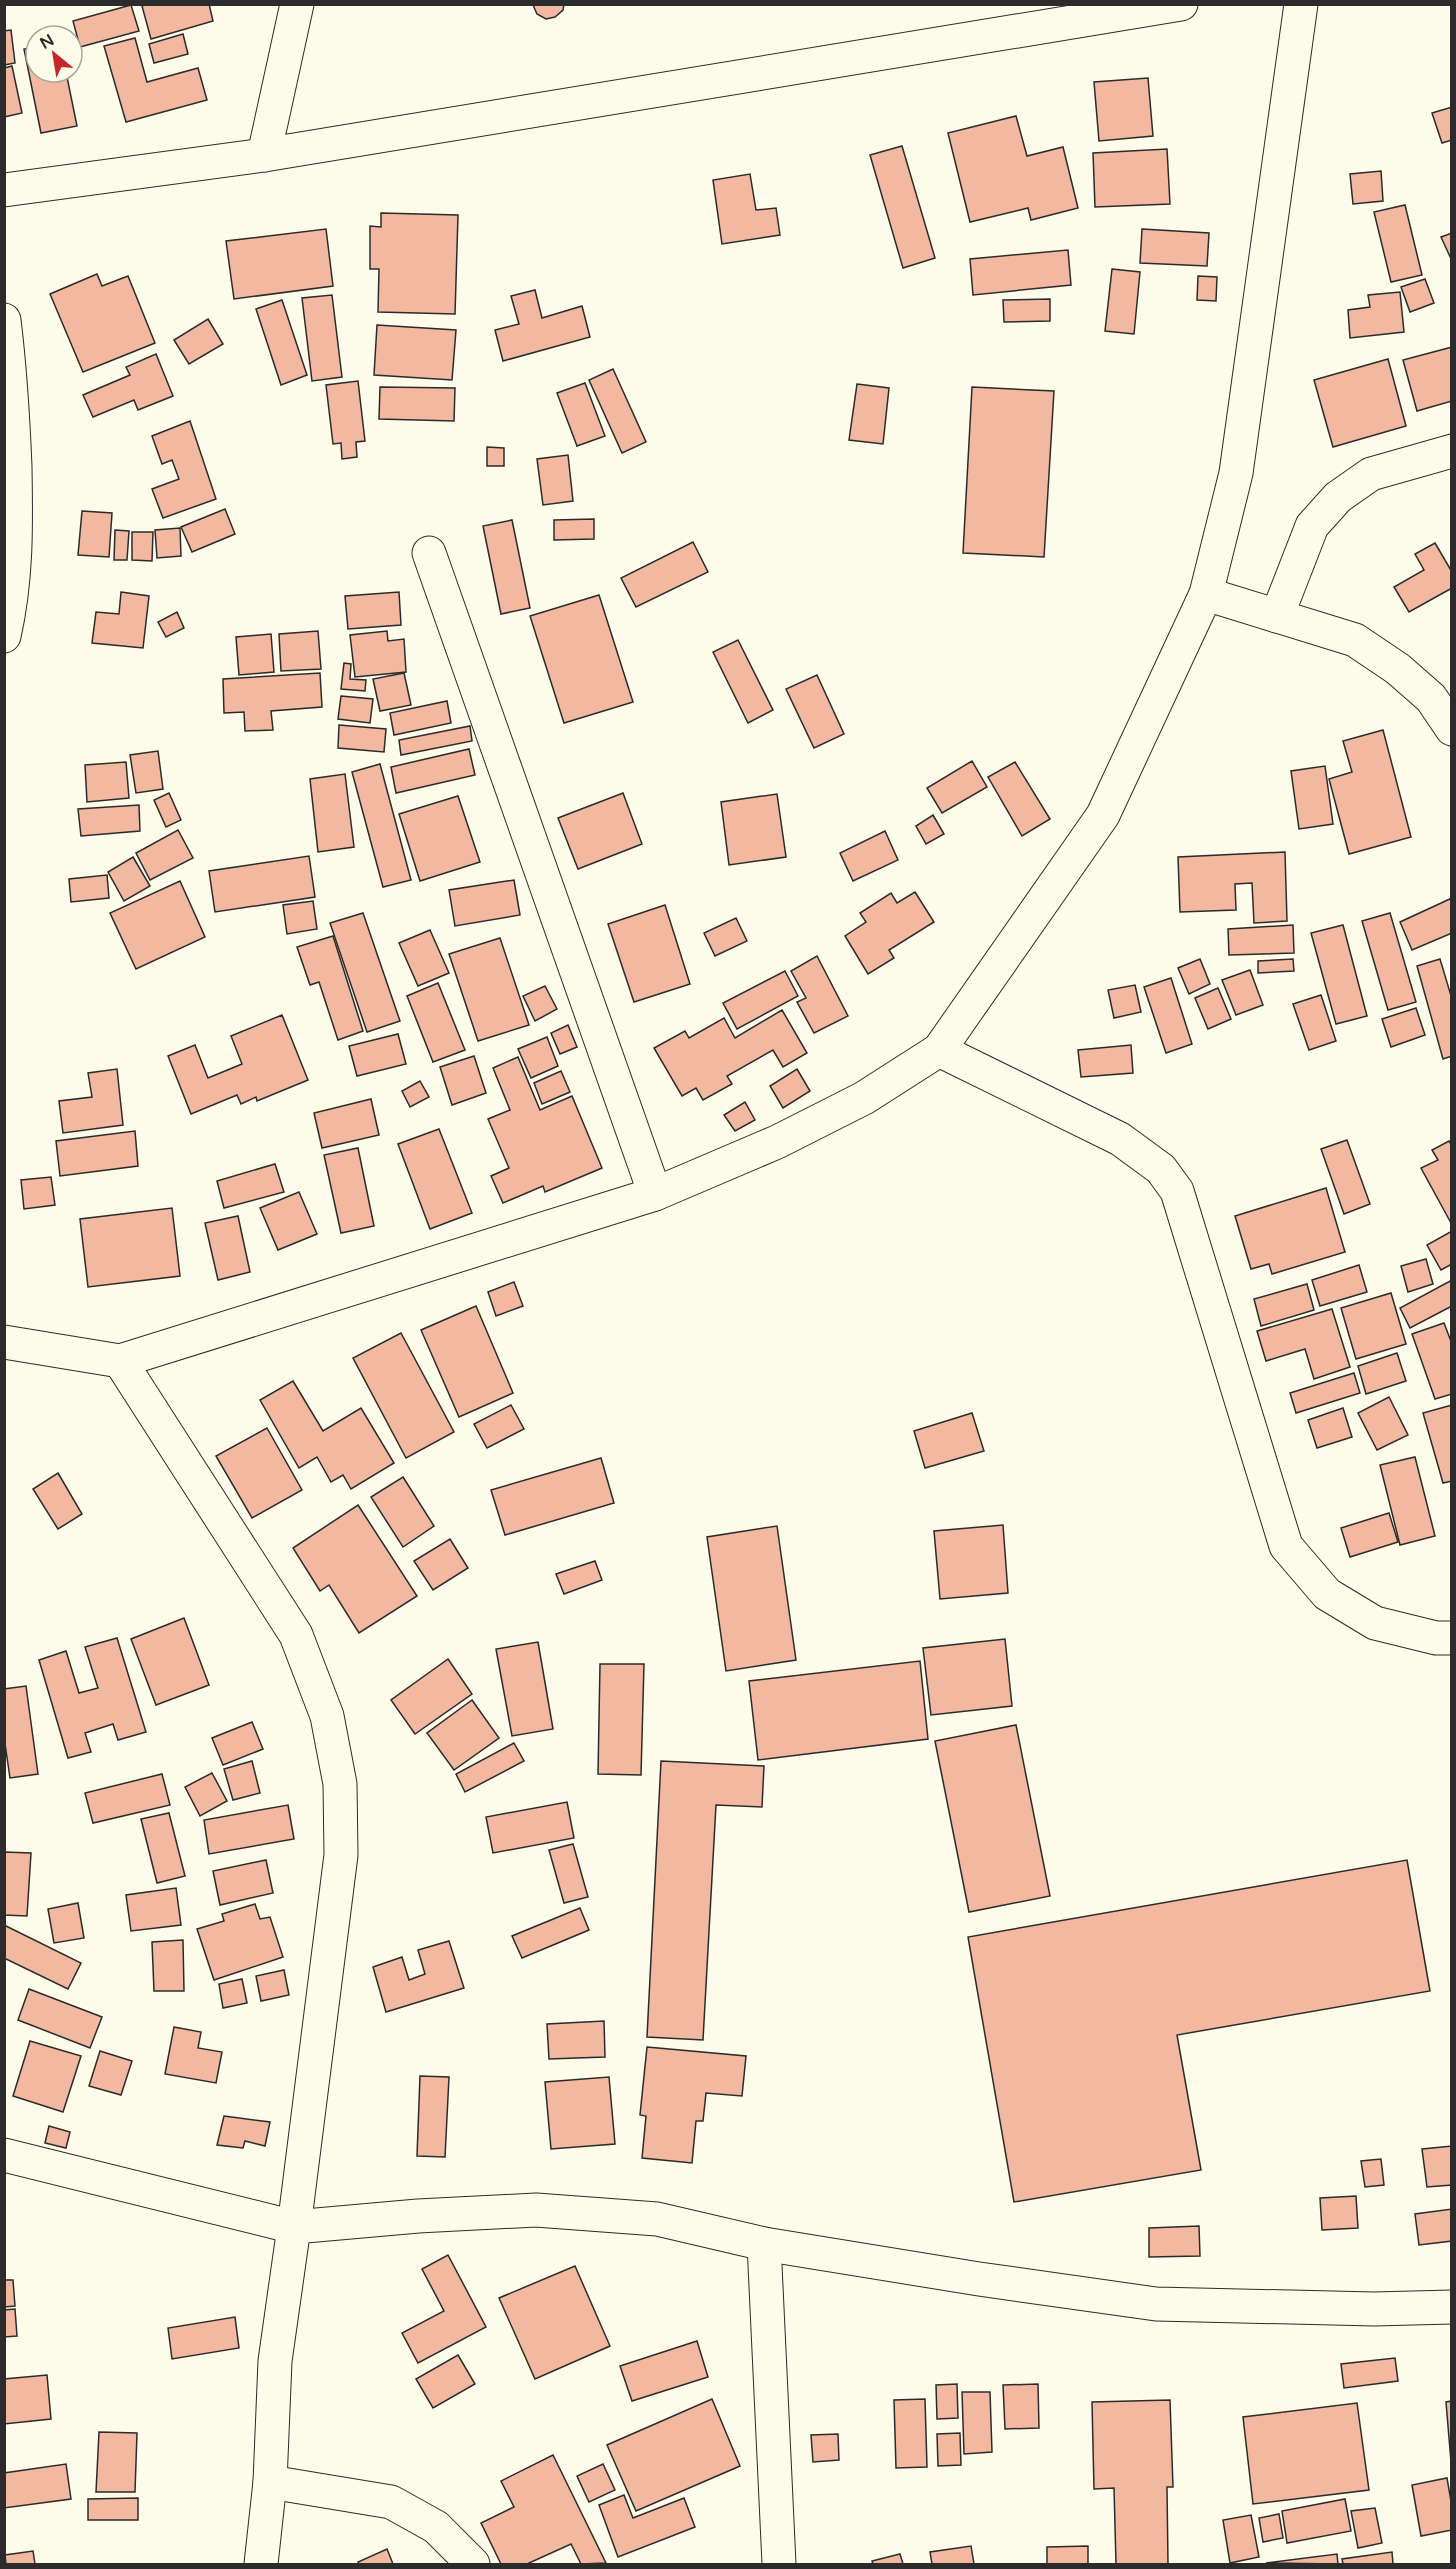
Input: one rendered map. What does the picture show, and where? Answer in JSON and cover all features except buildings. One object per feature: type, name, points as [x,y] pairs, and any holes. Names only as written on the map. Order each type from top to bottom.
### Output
[{"type":"street","points":[[264,155],[297,4]]},
{"type":"street","points":[[4,190],[264,155],[1181,4]]},
{"type":"street","points":[[4,1342],[120,1361],[655,1194],[796,1132],[864,1098],[939,1050],[1103,815],[1206,594],[1236,473],[1301,4]]},
{"type":"street","points":[[4,320],[12,384],[17,532],[13,597],[4,636]]},
{"type":"street","points":[[1277,616],[1312,526],[1338,497],[1371,474],[1452,451]]},
{"type":"street","points":[[429,553],[655,1194]]},
{"type":"street","points":[[1206,594],[1355,640],[1398,669],[1431,698],[1452,729]]},
{"type":"street","points":[[939,1050],[1120,1139],[1161,1169],[1177,1191],[1286,1546],[1327,1594],[1375,1623],[1436,1638],[1452,1638]]},
{"type":"street","points":[[120,1361],[296,1635],[327,1716],[340,1784],[341,1855],[275,2361],[270,2482],[261,2565]]},
{"type":"street","points":[[4,2155],[294,2227],[418,2216],[536,2210],[657,2219],[764,2244],[979,2279],[1156,2304],[1374,2309],[1452,2307]]},
{"type":"street","points":[[764,2244],[779,2565]]},
{"type":"street","points":[[270,2482],[391,2502],[436,2527],[473,2565]]}]
